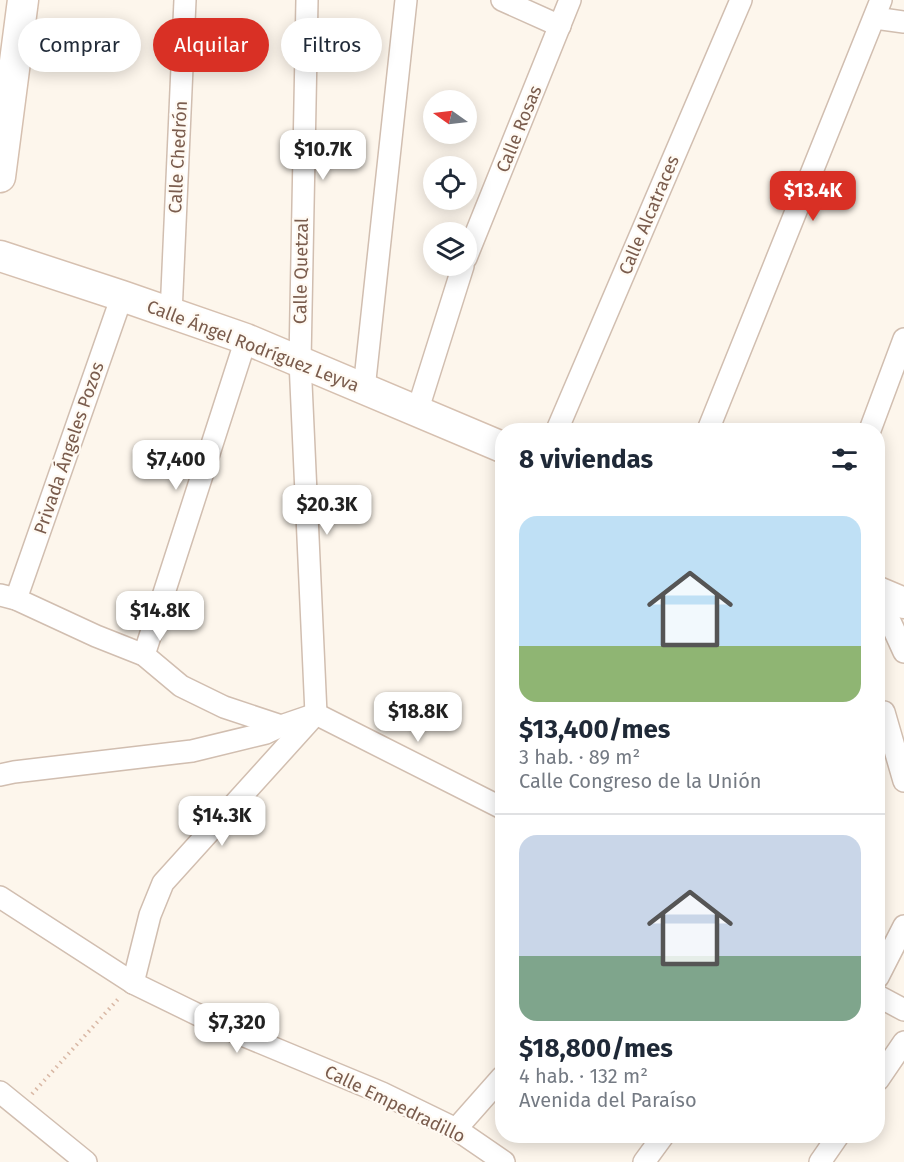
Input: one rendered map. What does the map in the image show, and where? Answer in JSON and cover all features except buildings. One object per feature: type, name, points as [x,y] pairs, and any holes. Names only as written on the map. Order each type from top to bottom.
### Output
[{"type":"street","points":[[0,177],[23,0]]},
{"type":"street","name":"Calle Chedrón","points":[[171,314],[185,0]]},
{"type":"street","name":"Calle Quetzal","points":[[306,0],[300,361],[316,714]]},
{"type":"street","points":[[364,389],[406,0]]},
{"type":"street","points":[[502,0],[560,26]]},
{"type":"street","name":"Calle Rosas","points":[[477,231],[570,0]]},
{"type":"street","name":"Calle Alcatraces","points":[[560,423],[741,0]]},
{"type":"street","points":[[711,423],[878,9],[904,22]]},
{"type":"street","name":"Calle Ángel Rodríguez Leyva","points":[[0,256],[246,339],[495,444]]},
{"type":"street","points":[[417,412],[461,276]]},
{"type":"street","name":"Privada Ángeles Pozos","points":[[8,597],[122,296]]},
{"type":"street","points":[[144,655],[246,339]]},
{"type":"street","points":[[873,423],[904,339]]},
{"type":"street","points":[[885,596],[904,603]]},
{"type":"street","points":[[8,597],[144,655],[181,686],[224,707],[281,726]]},
{"type":"street","points":[[885,609],[904,652]]},
{"type":"street","points":[[133,983],[150,915],[163,884],[316,714]]},
{"type":"street","points":[[0,776],[14,772],[192,751],[266,733],[316,714],[495,804]]},
{"type":"street","points":[[885,715],[904,781]]},
{"type":"street","name":"Calle Empedradillo","points":[[4,906],[133,983],[223,1027],[382,1093],[456,1129],[504,1162]]},
{"type":"street","points":[[885,963],[904,926]]},
{"type":"street","points":[[885,1000],[904,1010]]},
{"type":"street","points":[[885,1070],[904,1042]]},
{"type":"street","points":[[456,1129],[495,1085]]},
{"type":"street","points":[[0,1092],[86,1162]]},
{"type":"street","points":[[644,1162],[658,1143]]},
{"type":"street","points":[[820,1162],[833,1143]]},
{"type":"path","points":[[20,1108],[133,983]]}]
